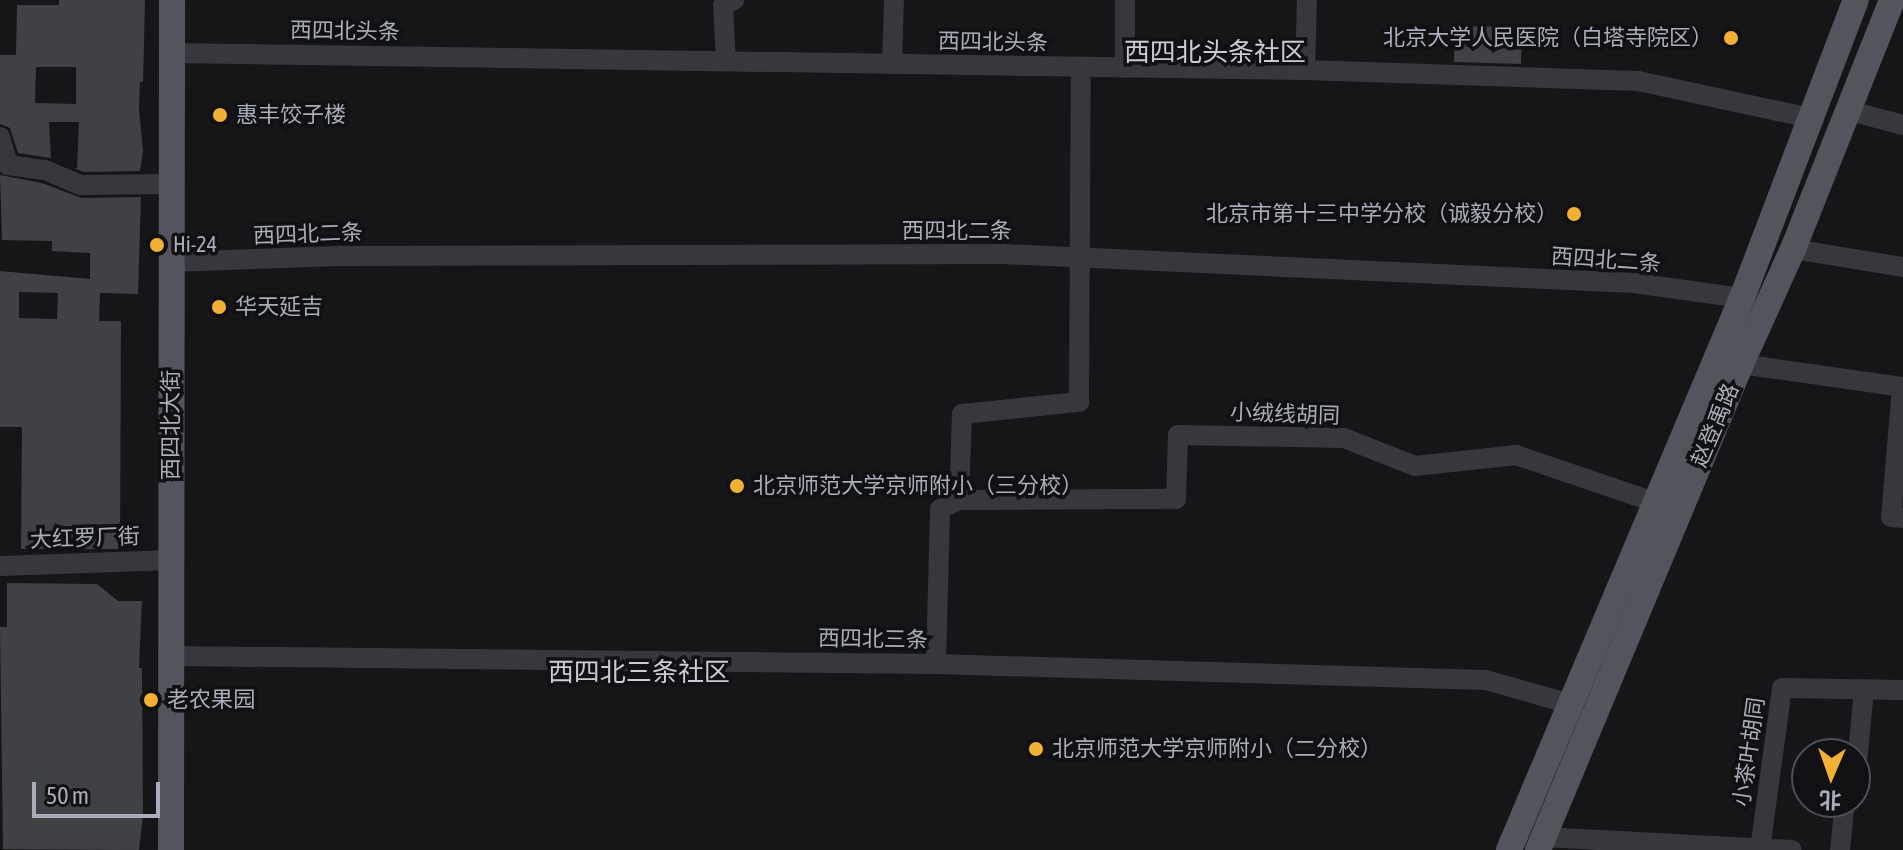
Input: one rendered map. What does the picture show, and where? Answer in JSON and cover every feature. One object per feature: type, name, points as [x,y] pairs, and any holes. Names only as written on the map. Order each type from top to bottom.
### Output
[{"type":"main road","name":"西四北大街","points":[[171,850],[172,0]]},
{"type":"main road","name":"赵登禹路","points":[[1509,850],[1742,298],[1856,0]]},
{"type":"main road","name":"赵登禹路","points":[[1540,844],[1741,364],[1793,249],[1892,0]]},
{"type":"street","points":[[726,61],[723,6],[734,0]]},
{"type":"street","points":[[892,64],[894,0]]},
{"type":"street","points":[[1125,0],[1125,68]]},
{"type":"street","points":[[1305,70],[1307,0]]},
{"type":"street","name":"西四北头条","points":[[171,53],[1305,70],[1638,81],[1811,118]]},
{"type":"street","points":[[936,664],[940,509],[959,500],[962,414],[1079,402],[1081,67]]},
{"type":"street","points":[[1846,110],[1903,125]]},
{"type":"street","points":[[0,137],[4,166],[45,170],[81,185],[171,184]]},
{"type":"street","points":[[1793,249],[1903,267]]},
{"type":"street","name":"西四北二条","points":[[170,262],[378,256],[1004,254],[1634,283],[1742,298]]},
{"type":"street","points":[[1741,364],[1903,387],[1891,517],[1903,518]]},
{"type":"street","name":"小绒线胡同","points":[[959,500],[1176,499],[1178,435],[1344,438],[1415,466],[1516,455],[1657,503]]},
{"type":"street","name":"大红罗厂街","points":[[0,566],[172,560]]},
{"type":"street","name":"西四北三条","points":[[172,656],[936,664],[1486,680],[1570,704]]},
{"type":"street","name":"小茶叶胡同","points":[[1760,849],[1782,688],[1903,690]]},
{"type":"street","points":[[1859,738],[1864,691]]},
{"type":"street","points":[[1840,850],[1843,818]]},
{"type":"street","points":[[1540,844],[1792,850]]},
{"type":"building","points":[[59,0],[145,0],[143,82],[140,82],[139,109],[143,151],[140,171],[84,172],[74,168],[77,168],[79,122],[49,122],[51,158],[18,153],[10,128],[0,124],[0,55],[16,55],[17,5],[59,5]],"holes":[[[36,67],[76,67],[76,104],[35,103]]]},
{"type":"building","points":[[1454,26],[1522,27],[1521,64],[1454,62]]},
{"type":"building","points":[[0,175],[42,183],[81,198],[141,197],[138,294],[100,293],[99,321],[121,321],[120,549],[21,549],[22,427],[0,427],[0,271],[90,279],[90,253],[52,251],[52,241],[2,240]],"holes":[[[19,292],[58,293],[57,319],[19,318]]]},
{"type":"building","points":[[7,583],[97,584],[118,601],[142,601],[139,668],[142,668],[143,815],[139,850],[3,849],[0,627],[7,627]]},
{"type":"place","name":"北京大学人民医院（白塔寺院区）","points":[[1731,38]]},
{"type":"place","name":"惠丰饺子楼","points":[[220,115]]},
{"type":"place","name":"北京市第十三中学分校（诚毅分校）","points":[[1574,214]]},
{"type":"place","name":"Hi-24","points":[[157,245]]},
{"type":"place","name":"华天延吉","points":[[219,307]]},
{"type":"place","name":"北京师范大学京师附小（三分校）","points":[[737,486]]},
{"type":"place","name":"老农果园","points":[[151,700]]},
{"type":"place","name":"北京师范大学京师附小（二分校）","points":[[1036,749]]},
{"type":"district","name":"西四北头条社区","points":[[1215,53]]},
{"type":"district","name":"西四北三条社区","points":[[639,673]]}]
